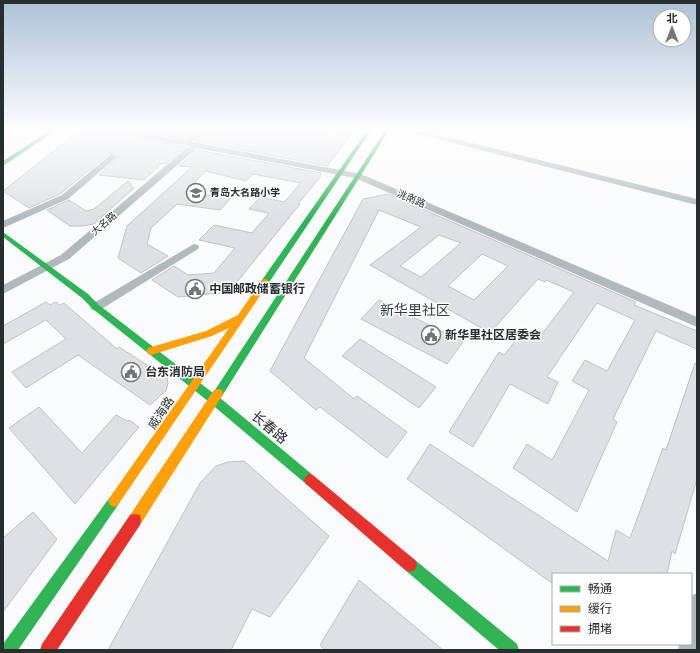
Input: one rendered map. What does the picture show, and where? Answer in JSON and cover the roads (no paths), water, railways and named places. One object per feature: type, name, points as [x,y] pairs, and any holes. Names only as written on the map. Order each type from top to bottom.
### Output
[{"type":"main road","name":"威海路","points":[[9,650],[114,502],[291,246],[349,159]]},
{"type":"main road","points":[[48,650],[140,515],[213,399],[369,159]]},
{"type":"main road","name":"长春路","points":[[3,234],[45,268],[85,296],[96,307],[195,384],[512,650]]},
{"type":"main road","points":[[151,350],[209,334],[241,317]]},
{"type":"street","points":[[3,225],[65,197],[110,159]]},
{"type":"street","name":"大名路","points":[[3,290],[65,257],[173,159]]},
{"type":"street","name":"洮南路","points":[[273,159],[358,176],[697,322]]},
{"type":"street","points":[[530,159],[697,202]]},
{"type":"street","points":[[96,307],[194,247]]},
{"type":"street","points":[[692,632],[697,604]]},
{"type":"place","name":"青岛大名路小学","points":[[196,193]]},
{"type":"place","name":"中国邮政储蓄银行","points":[[195,289]]},
{"type":"place","name":"新华里社区居委会","points":[[431,335]]},
{"type":"place","name":"台东消防局","points":[[131,372]]},
{"type":"district","name":"新华里社区","points":[[415,311]]}]
